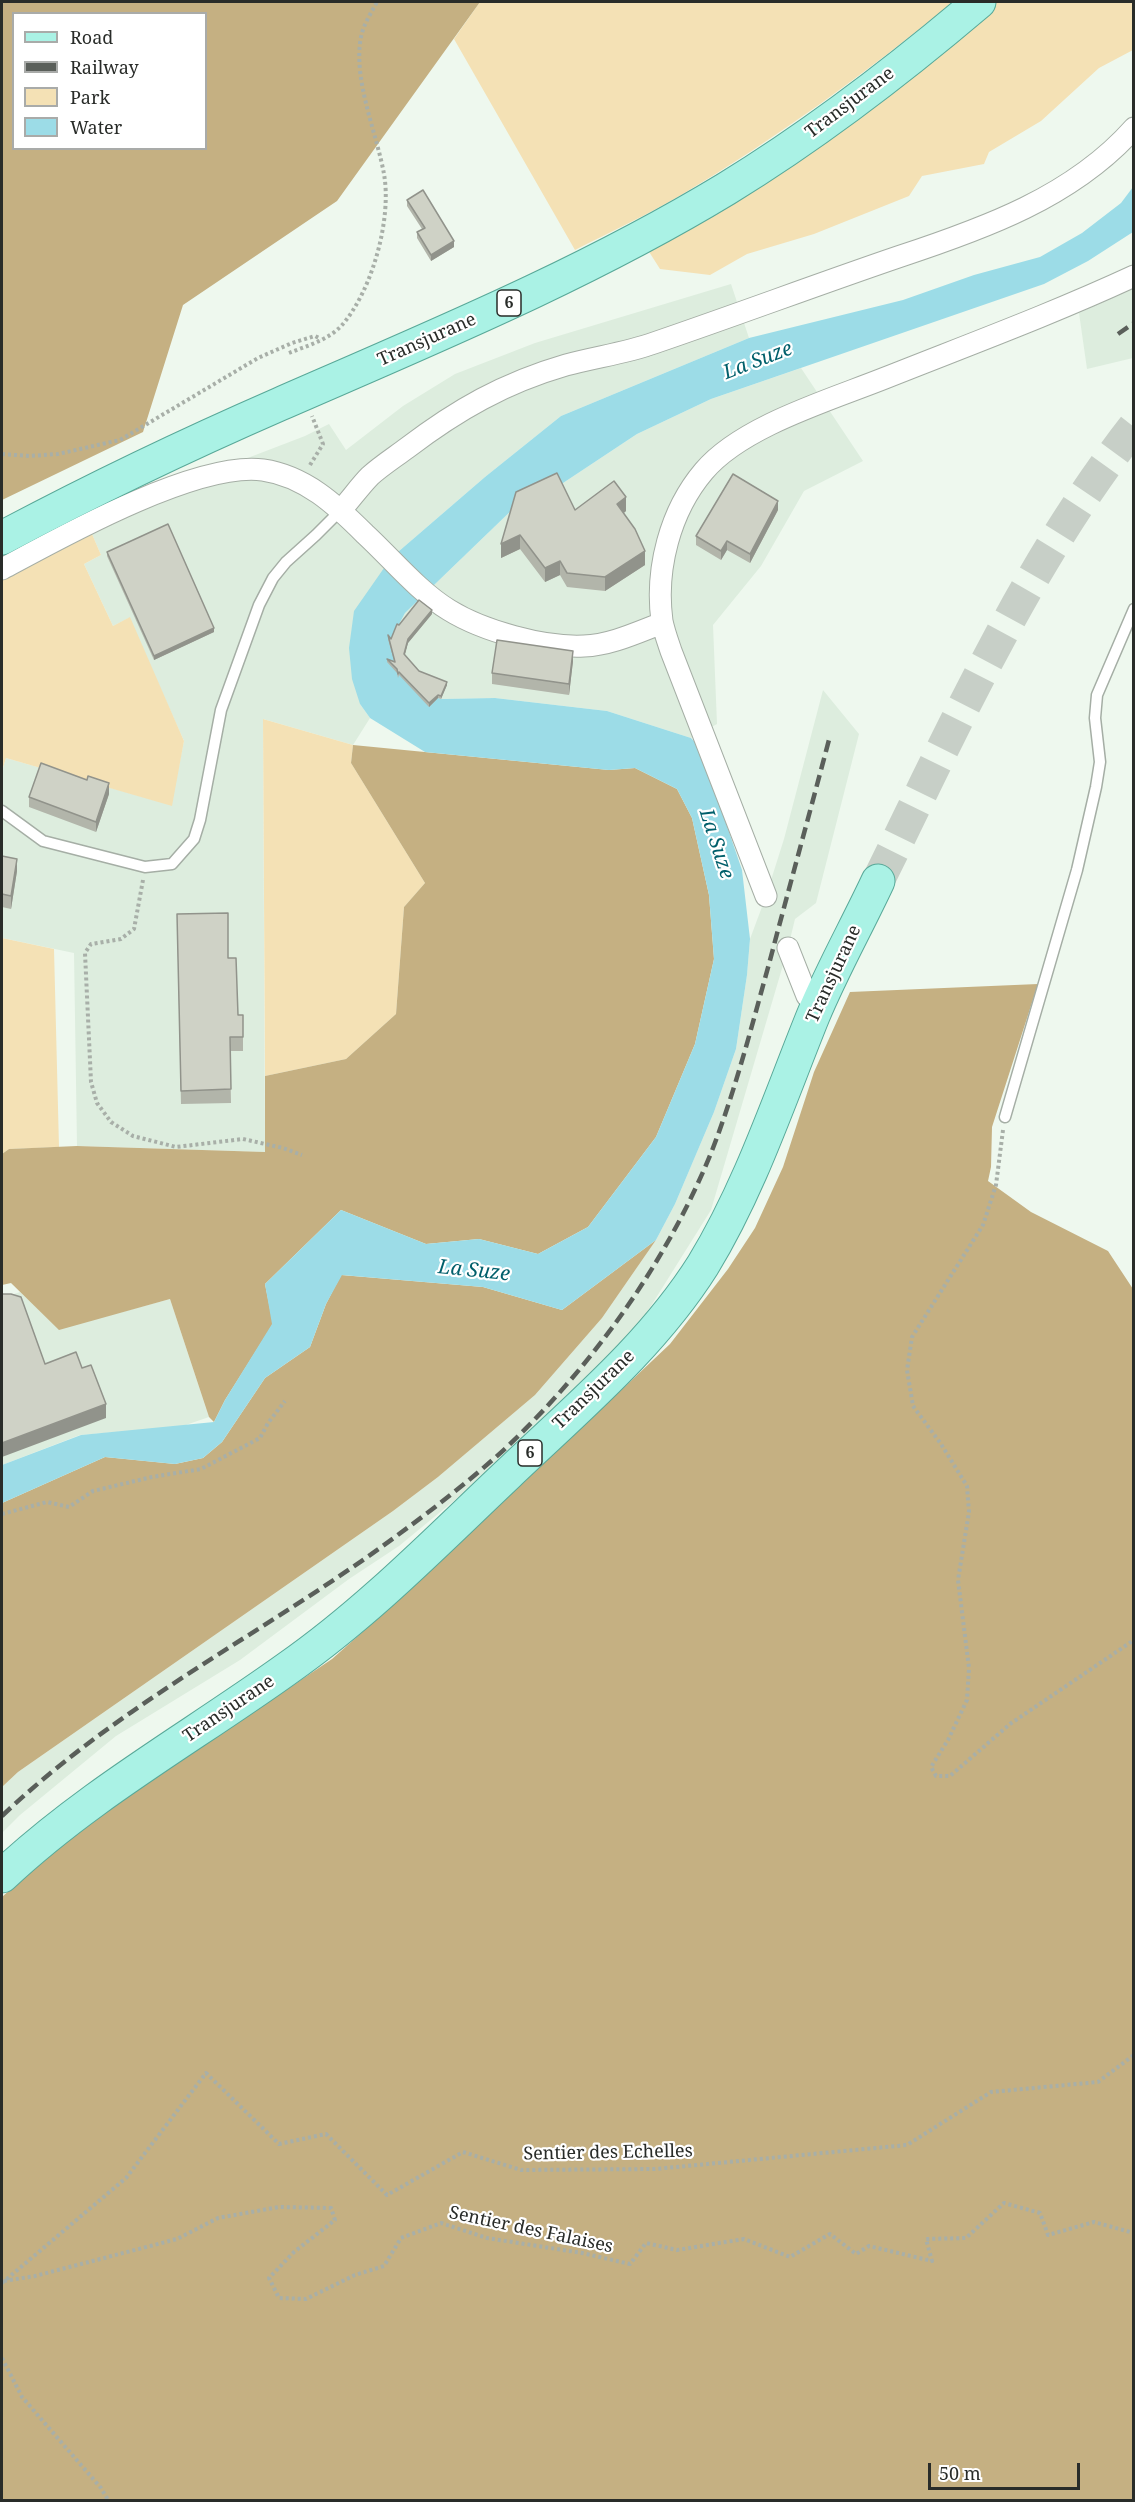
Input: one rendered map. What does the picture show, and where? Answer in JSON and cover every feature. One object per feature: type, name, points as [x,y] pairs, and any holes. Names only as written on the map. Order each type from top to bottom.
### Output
[{"type":"main road","name":"Transjurane","points":[[2,538],[170,455],[494,310],[640,237],[724,190],[832,119],[979,2]]},
{"type":"main road","name":"Transjurane","points":[[2,1876],[75,1813],[240,1702],[344,1626],[602,1385],[648,1337],[702,1266],[727,1221],[745,1184],[815,1011],[878,881]]},
{"type":"street","points":[[341,510],[371,476],[447,417],[497,390],[565,365],[651,344],[789,294],[973,232],[1023,210],[1059,189],[1094,165],[1134,128]]},
{"type":"street","points":[[766,896],[671,651],[662,622],[660,592],[663,563],[677,514],[704,471],[718,458],[771,425],[1081,301],[1134,276]]},
{"type":"street","points":[[2,569],[51,542],[131,504],[198,478],[235,470],[263,470],[300,481],[322,494],[427,593],[449,610],[480,626],[554,644],[584,646],[609,642],[662,622]]},
{"type":"street","points":[[788,948],[807,996]]},
{"type":"lane","points":[[2,811],[43,841],[145,867],[172,864],[194,839],[200,820],[221,710],[259,605],[273,578],[286,562],[341,510]]},
{"type":"lane","points":[[1005,1117],[1077,870],[1096,787],[1100,762],[1095,718],[1097,695],[1134,609]]},
{"type":"path","points":[[289,353],[322,340],[341,326],[360,299],[374,260],[387,204],[384,175],[363,90],[359,45],[364,24],[377,2]]},
{"type":"path","points":[[2,454],[29,456],[58,454],[120,440],[258,358],[315,336],[322,340]]},
{"type":"path","points":[[300,481],[323,444],[310,408]]},
{"type":"path","points":[[145,867],[134,929],[121,939],[91,944],[86,953],[91,1082],[97,1103],[111,1122],[133,1136],[176,1147],[243,1138],[302,1155]]},
{"type":"path","points":[[1005,1117],[996,1185],[983,1225],[912,1337],[907,1370],[913,1406],[941,1444],[967,1486],[969,1512],[958,1580],[969,1668],[967,1700],[948,1740],[931,1767],[936,1776],[950,1776],[1010,1724],[1134,1640]]},
{"type":"path","points":[[2,1514],[47,1503],[69,1507],[93,1491],[152,1476],[201,1469],[260,1438],[285,1401]]},
{"type":"path","name":"Sentier des Echelles","points":[[3,2282],[126,2178],[206,2073],[279,2144],[326,2134],[387,2195],[463,2152],[521,2170],[655,2169],[907,2145],[991,2092],[1098,2082],[1134,2055]]},
{"type":"path","name":"Sentier des Falaises","points":[[3,2282],[35,2276],[177,2239],[218,2218],[279,2207],[331,2208],[335,2220],[294,2252],[269,2278],[279,2298],[306,2299],[355,2275],[384,2266],[401,2238],[441,2223],[487,2238],[582,2253],[630,2264],[646,2243],[677,2250],[744,2239],[790,2257],[830,2234],[855,2254],[869,2246],[932,2261],[926,2239],[966,2238],[1004,2203],[1040,2213],[1048,2235],[1094,2222],[1134,2233]]},
{"type":"path","points":[[2,2358],[22,2397],[101,2488],[108,2500]]},
{"type":"shaded area","points":[[2,2],[480,2],[337,201],[183,305],[143,432],[2,500]]},
{"type":"shaded area","points":[[731,284],[749,338],[561,416],[485,477],[391,558],[360,704],[370,718],[353,745],[263,719],[265,1152],[77,1146],[74,953],[2,938],[2,771],[6,758],[171,805],[184,741],[129,618],[113,626],[84,564],[101,555],[86,520],[305,436],[329,424],[346,450],[403,406],[455,374],[535,343]]},
{"type":"shaded area","points":[[1133,288],[1133,358],[1087,369],[1079,313]]},
{"type":"shaded area","points":[[801,368],[863,461],[804,491],[761,566],[713,625],[717,724],[691,738],[607,711],[495,698],[441,699],[412,688],[397,673],[391,649],[397,628],[405,613],[516,506],[557,487],[637,434],[711,399]]},
{"type":"shaded area","points":[[823,690],[859,734],[816,903],[795,919],[711,1210],[634,1333],[507,1457],[399,1546],[349,1579],[240,1660],[116,1736],[20,1815],[2,1833],[2,1787],[18,1772],[393,1511],[438,1477],[535,1395],[602,1318],[656,1240],[675,1204],[714,1112],[736,1049],[750,939],[784,839]]},
{"type":"shaded area","points":[[353,745],[609,770],[635,768],[677,789],[692,818],[709,895],[714,959],[695,1044],[656,1137],[588,1227],[538,1254],[479,1239],[426,1244],[341,1210],[265,1284],[273,1324],[225,1400],[214,1422],[209,1417],[170,1299],[59,1330],[11,1283],[2,1285],[2,1154],[9,1149],[77,1146],[265,1152],[265,1076],[346,1059],[396,1014],[404,907],[425,883],[351,763]]},
{"type":"shaded area","points":[[1038,984],[992,1127],[991,1167],[988,1181],[1031,1212],[1108,1251],[1133,1289],[1133,2500],[2,2500],[2,1897],[54,1851],[101,1815],[332,1659],[401,1598],[670,1344],[728,1269],[755,1228],[783,1167],[814,1072],[850,992]]},
{"type":"shaded area","points":[[656,1240],[602,1318],[535,1395],[438,1477],[393,1511],[18,1772],[2,1787],[2,1503],[105,1457],[175,1464],[203,1458],[222,1442],[265,1378],[310,1347],[326,1304],[341,1275],[483,1287],[562,1310]]},
{"type":"shaded area","points":[[20,1292],[59,1329],[170,1299],[209,1417],[180,1427],[80,1435],[2,1465],[2,1298]]},
{"type":"green space","points":[[480,2],[953,2],[888,54],[752,151],[668,202],[575,250],[454,39]]},
{"type":"green space","points":[[997,2],[1133,2],[1133,50],[1099,68],[1041,121],[989,152],[984,164],[922,176],[909,196],[814,234],[747,254],[710,275],[660,269],[646,247],[954,38]]},
{"type":"green space","points":[[86,520],[101,555],[84,564],[113,626],[130,617],[184,741],[172,806],[6,758],[2,771],[2,568]]},
{"type":"green space","points":[[263,719],[353,745],[351,763],[425,883],[404,907],[396,1014],[346,1059],[265,1076]]},
{"type":"green space","points":[[2,938],[54,949],[59,1147],[9,1149],[2,1154]]},
{"type":"water","name":"La Suze","points":[[1133,187],[1133,232],[1088,261],[1044,284],[711,399],[637,434],[557,487],[516,506],[405,613],[397,628],[412,688],[441,699],[495,698],[607,711],[691,738],[700,747],[742,870],[750,939],[747,975],[736,1049],[714,1112],[675,1204],[656,1240],[562,1310],[483,1287],[342,1275],[326,1304],[310,1347],[265,1378],[222,1442],[203,1458],[175,1464],[105,1457],[2,1503],[2,1465],[81,1435],[214,1422],[272,1324],[265,1284],[341,1210],[426,1244],[479,1239],[538,1254],[588,1227],[656,1137],[695,1044],[714,959],[709,895],[692,818],[677,789],[635,768],[609,770],[425,752],[370,718],[360,704],[352,679],[349,648],[354,611],[391,558],[485,477],[561,416],[749,338],[903,300],[974,275],[1040,257],[1082,233],[1121,203]]},
{"type":"building","points":[[423,190],[454,241],[431,255],[417,232],[425,228],[407,200]]},
{"type":"building","points":[[557,473],[575,510],[614,481],[626,497],[617,504],[635,529],[645,551],[605,577],[567,573],[560,561],[545,568],[520,535],[501,544],[516,492]]},
{"type":"building","points":[[733,474],[778,501],[750,554],[727,541],[721,551],[696,536]]},
{"type":"building","points":[[168,524],[214,628],[154,656],[107,552]]},
{"type":"building","points":[[419,600],[432,610],[408,639],[404,654],[419,671],[447,682],[441,696],[438,695],[429,703],[399,672],[398,674],[397,669],[387,659],[395,662],[388,635],[391,639],[397,624],[399,625]]},
{"type":"building","points":[[497,640],[573,651],[569,684],[492,673]]},
{"type":"building","points":[[41,763],[87,780],[88,776],[109,783],[96,822],[29,797]]},
{"type":"building","points":[[2,856],[17,859],[11,896],[2,894]]},
{"type":"building","points":[[228,913],[228,958],[236,958],[238,1015],[243,1015],[243,1037],[230,1037],[231,1089],[181,1091],[177,914]]},
{"type":"building","points":[[2,1294],[21,1297],[45,1364],[76,1352],[82,1368],[91,1365],[106,1404],[2,1443]]},
{"type":"tunnel","points":[[878,881],[964,705],[1026,590],[1059,534],[1134,427]]},
{"type":"railway","points":[[1118,334],[1134,323]]},
{"type":"railway","points":[[2,1816],[46,1777],[138,1707],[332,1581],[446,1499],[508,1446],[540,1414],[599,1345],[626,1308],[674,1230],[713,1148],[750,1033],[830,736]]}]
